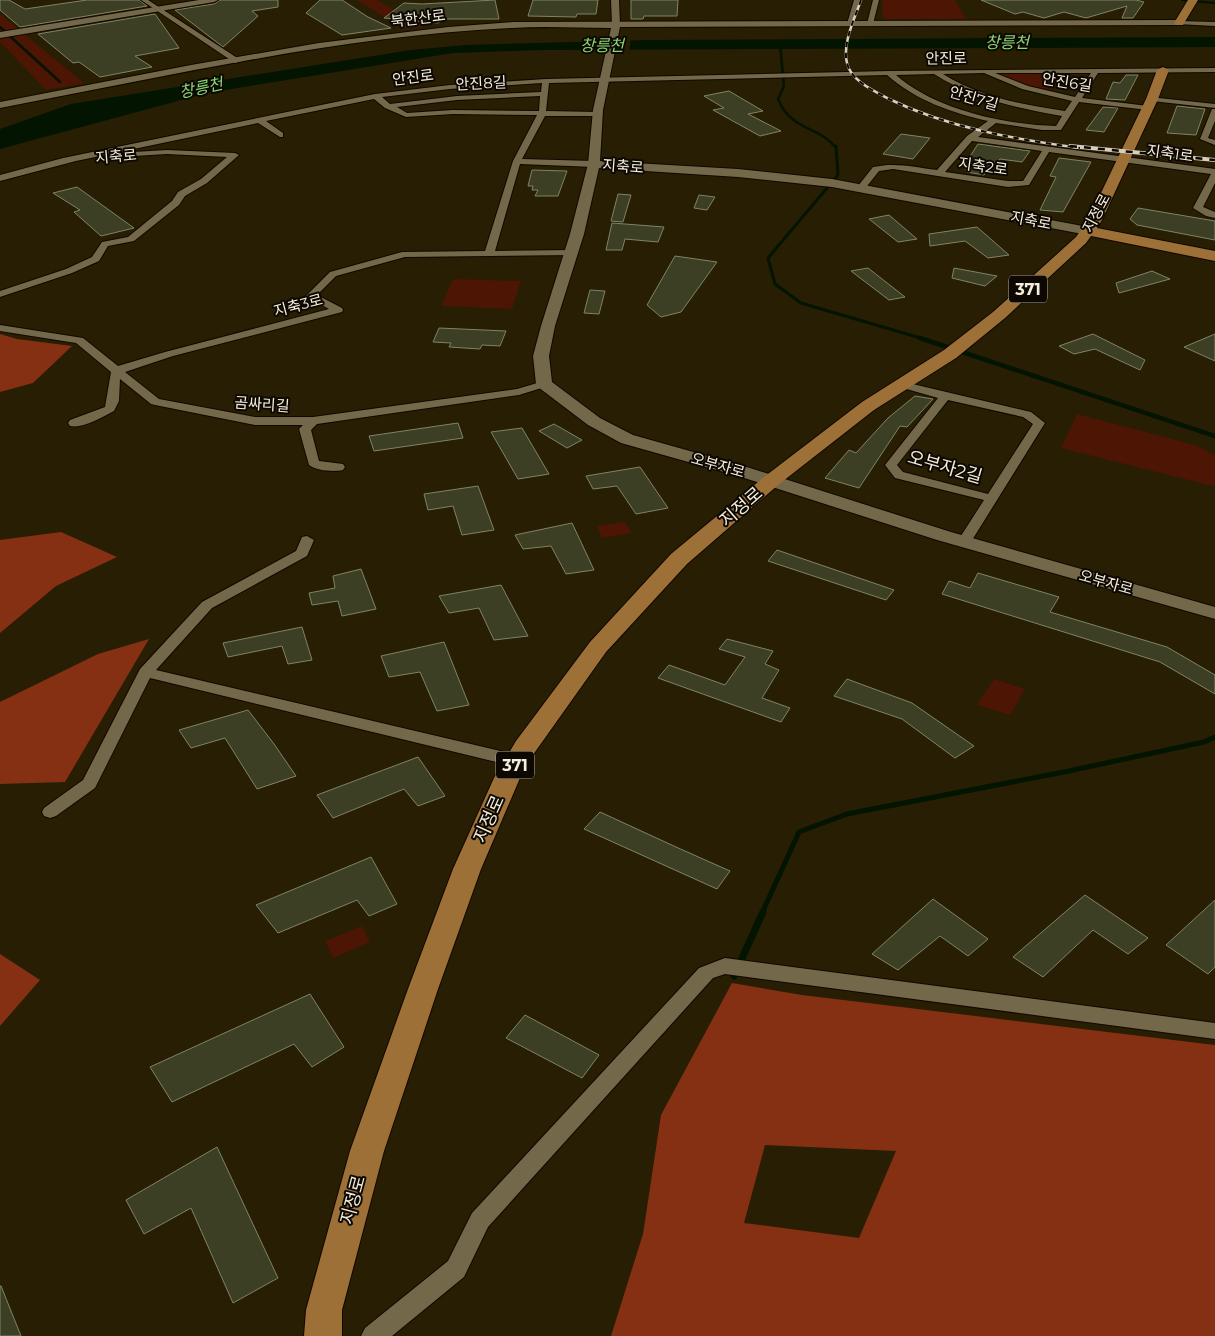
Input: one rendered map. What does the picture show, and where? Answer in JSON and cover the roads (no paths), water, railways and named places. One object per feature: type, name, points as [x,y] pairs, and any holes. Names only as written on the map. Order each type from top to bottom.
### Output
[{"type":"main road","points":[[1180,23],[1191,3]]},
{"type":"main road","name":"북한산로","points":[[0,105],[238,61],[423,31],[513,25],[1180,23]]},
{"type":"main road","points":[[544,384],[541,356],[571,253],[594,164],[598,114],[616,25]]},
{"type":"main road","name":"지정로","points":[[323,1336],[324,1310],[367,1151],[423,989],[467,869],[507,778],[549,712],[598,647],[679,559],[771,481],[900,384],[957,349],[1008,308],[1082,240],[1095,220],[1150,104],[1163,70]]},
{"type":"main road","name":"지축로","points":[[594,164],[738,173],[846,185],[1215,256]]},
{"type":"main road","name":"오부자로","points":[[544,384],[570,406],[615,434],[964,542],[1215,613]]},
{"type":"street","points":[[144,0],[238,61]]},
{"type":"street","points":[[0,35],[214,0]]},
{"type":"street","points":[[615,0],[616,25]]},
{"type":"street","points":[[850,24],[857,0]]},
{"type":"street","points":[[870,24],[876,0]]},
{"type":"street","points":[[1180,23],[1215,24]]},
{"type":"street","points":[[1067,114],[1096,70]]},
{"type":"street","name":"안진로","points":[[63,161],[375,96],[450,87],[606,75],[773,76],[985,71],[1215,70]]},
{"type":"street","name":"안진6길","points":[[985,71],[1002,80],[1032,91],[1077,99],[1215,106]]},
{"type":"street","name":"안진6길","points":[[935,72],[950,83],[964,89],[1007,102],[1067,114]]},
{"type":"street","name":"안진7길","points":[[889,73],[913,92],[936,102],[995,120],[1044,129],[1058,128],[1067,114]]},
{"type":"street","points":[[489,253],[517,161],[542,114],[546,81]]},
{"type":"street","points":[[450,87],[458,98],[453,112]]},
{"type":"street","points":[[1024,95],[1032,91]]},
{"type":"street","name":"안진8길","points":[[388,106],[458,98],[545,94]]},
{"type":"street","name":"안진8길","points":[[375,96],[388,106],[406,115],[453,112],[598,114]]},
{"type":"street","points":[[998,107],[1015,99]]},
{"type":"street","points":[[1215,111],[1204,139],[1215,142]]},
{"type":"street","points":[[981,116],[990,112]]},
{"type":"street","points":[[259,120],[280,135]]},
{"type":"street","points":[[939,173],[970,138],[995,120]]},
{"type":"street","points":[[970,138],[1122,160]]},
{"type":"street","points":[[158,141],[151,146],[156,150],[167,152]]},
{"type":"street","name":"지축2로","points":[[861,188],[876,168],[893,166],[1008,184],[1026,183],[1047,149]]},
{"type":"street","name":"지축로","points":[[0,178],[63,161],[167,152],[235,155],[204,182],[180,194],[176,203],[131,239],[105,244],[96,259],[69,271],[0,294]]},
{"type":"street","name":"지축1로","points":[[1122,160],[1215,173],[1198,208],[1215,216]]},
{"type":"street","name":"지축로","points":[[517,161],[594,164]]},
{"type":"street","name":"지축3로","points":[[118,370],[169,354],[338,310],[311,296],[333,274],[405,254],[571,253]]},
{"type":"street","name":"곰싸리길","points":[[0,328],[79,340],[155,402],[213,415],[255,421],[313,421],[518,392],[544,384]]},
{"type":"street","points":[[74,423],[110,409],[113,401],[114,374],[118,370]]},
{"type":"street","name":"오부자2길","points":[[900,384],[1027,414],[1038,422],[964,542]]},
{"type":"street","name":"오부자2길","points":[[945,396],[891,465],[898,475],[990,498]]},
{"type":"street","points":[[313,421],[305,429],[313,462],[317,465],[339,467]]},
{"type":"street","points":[[50,812],[89,784],[145,672],[207,605],[302,553],[307,540]]},
{"type":"street","points":[[145,672],[517,761]]},
{"type":"street","points":[[373,1336],[456,1269],[480,1220],[706,974],[725,966],[1215,1031]]},
{"type":"water","name":"창릉천","points":[[1215,37],[1215,47],[543,50],[453,53],[207,93],[0,149],[0,129],[71,104],[411,50],[466,45],[649,40]]},
{"type":"waterway","points":[[1182,0],[1215,3]]},
{"type":"waterway","points":[[0,27],[60,82]]},
{"type":"waterway","points":[[780,44],[784,86],[778,99],[790,117],[830,141],[836,148]]},
{"type":"waterway","points":[[836,146],[838,175],[768,258],[775,284],[801,303],[924,339]]},
{"type":"waterway","points":[[920,338],[1215,436]]},
{"type":"waterway","points":[[762,913],[799,832],[847,814],[1064,772],[1204,742],[1215,737]]},
{"type":"waterway","points":[[734,976],[763,912]]},
{"type":"railway","points":[[861,0],[850,31],[846,55],[849,69],[864,85],[912,109],[958,125],[1031,141],[1080,148]]},
{"type":"railway","points":[[1070,146],[1215,160]]}]
